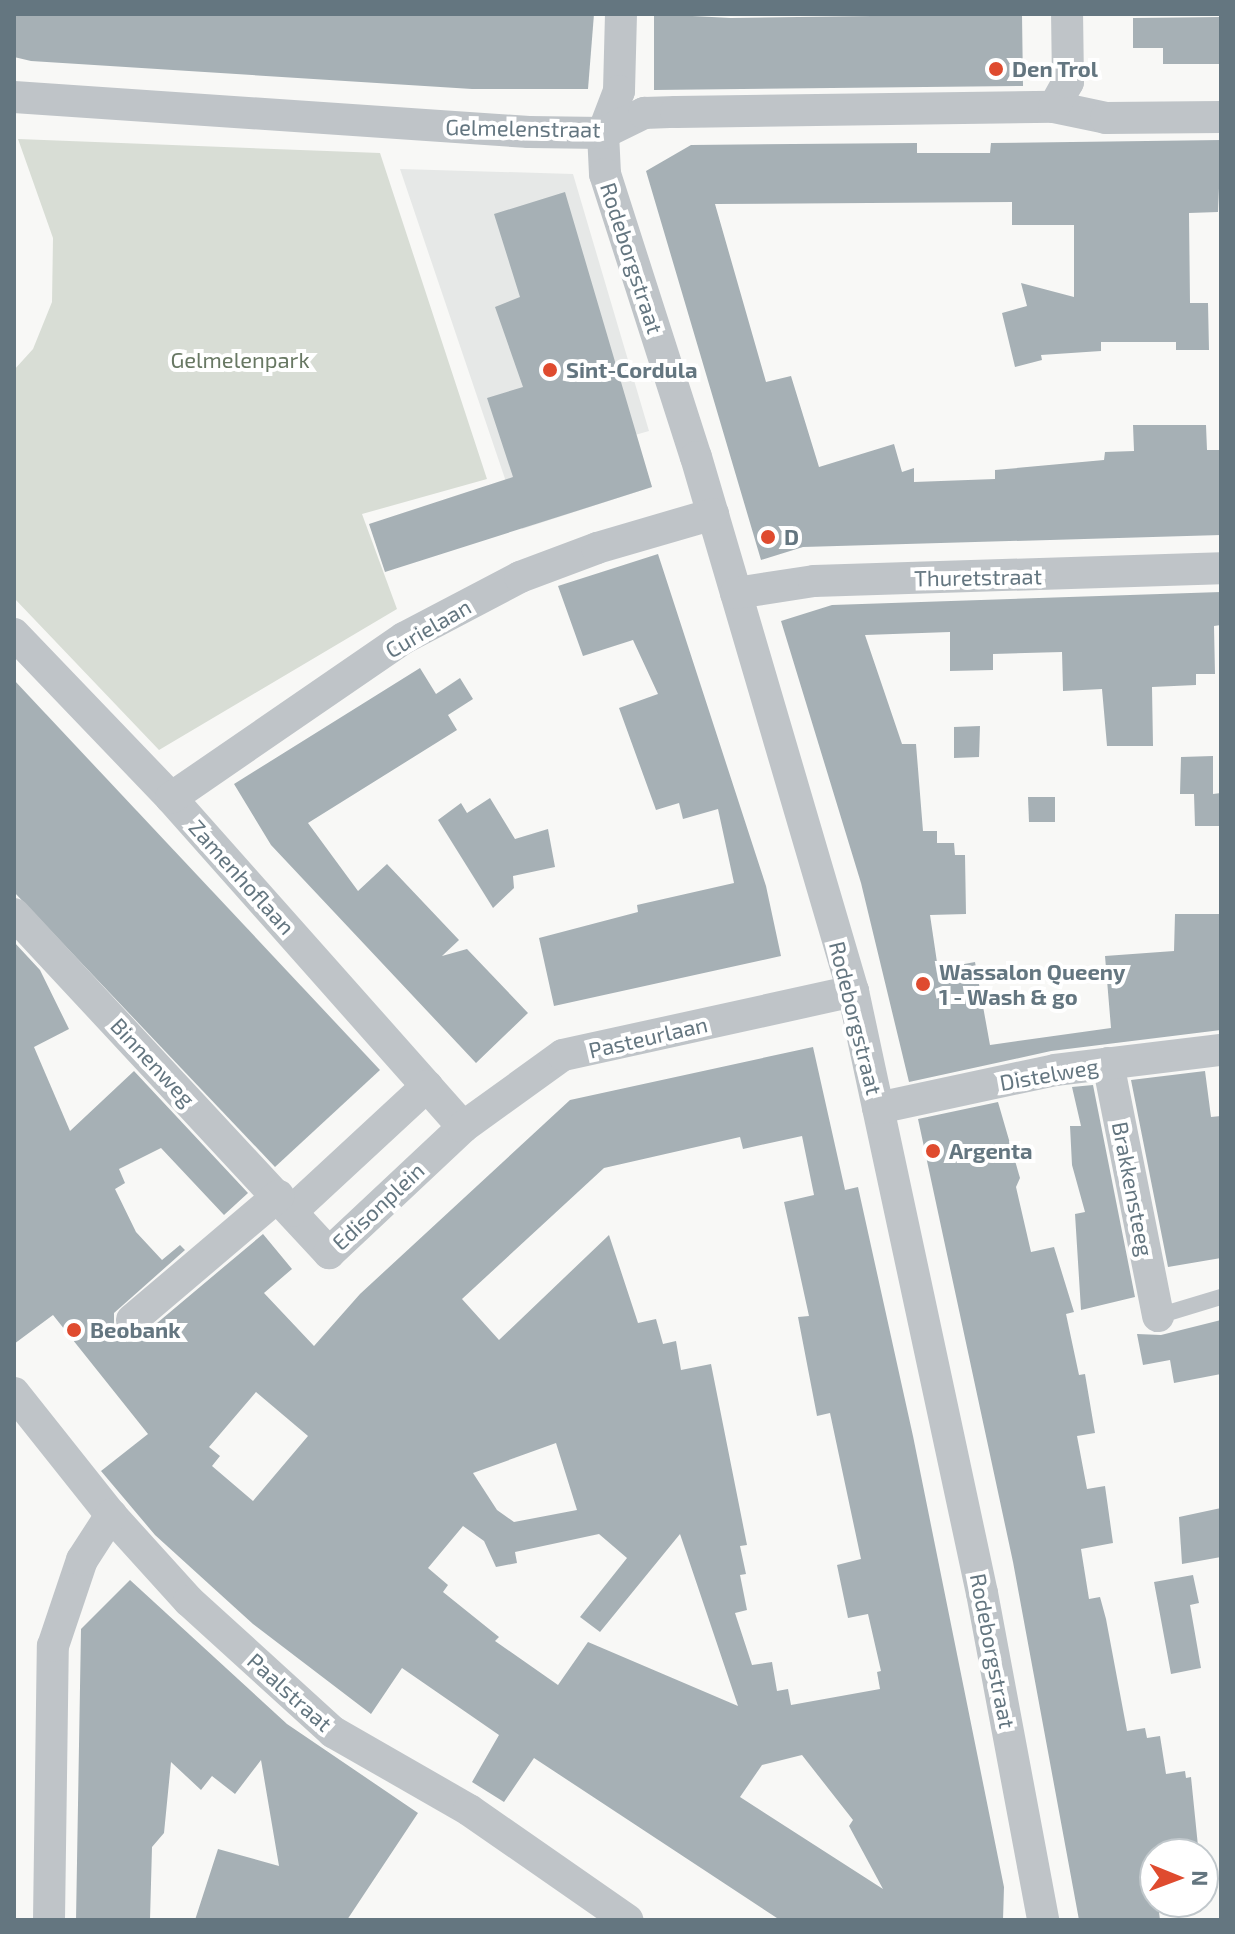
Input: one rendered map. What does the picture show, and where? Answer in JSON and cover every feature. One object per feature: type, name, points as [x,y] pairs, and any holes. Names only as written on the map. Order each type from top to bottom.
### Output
[{"type":"street","points":[[603,133],[619,91],[621,14]]},
{"type":"street","points":[[1054,107],[1068,82],[1067,14]]},
{"type":"street","name":"Gelmelenstraat","points":[[14,97],[603,133],[644,113],[1054,107],[1106,118],[1221,117]]},
{"type":"street","name":"Rodeborgstraat","points":[[603,133],[605,174],[713,514],[853,991],[977,1564],[1043,1920]]},
{"type":"street","name":"Curielaan","points":[[171,798],[404,638],[520,577],[597,548],[713,514]]},
{"type":"street","name":"Thuretstraat","points":[[736,593],[814,581],[1221,568]]},
{"type":"street","name":"Zamenhoflaan","points":[[14,634],[171,798],[463,1127]]},
{"type":"street","name":"Binnenweg","points":[[14,914],[285,1203]]},
{"type":"street","name":"Pasteurlaan","points":[[463,1127],[563,1055],[853,991]]},
{"type":"street","name":"Distelweg","points":[[878,1108],[1108,1063],[1221,1050]]},
{"type":"street","name":"Brakkensteeg","points":[[1108,1063],[1158,1316]]},
{"type":"street","points":[[132,1320],[285,1203],[427,1086]]},
{"type":"street","name":"Edisonplein","points":[[285,1203],[329,1253],[463,1127]]},
{"type":"street","name":"Paalstraat","points":[[14,1393],[111,1515],[189,1601],[333,1732],[469,1810],[627,1920]]},
{"type":"street","points":[[49,1920],[53,1646],[82,1560],[111,1515]]},
{"type":"lane","points":[[1158,1316],[1221,1297]]},
{"type":"shaded area","name":"Sint-Cordula","points":[[400,169],[573,174],[649,431],[635,435],[652,487],[522,529]]},
{"type":"green space","name":"Gelmelenpark","points":[[18,139],[380,153],[487,479],[362,514],[397,609],[159,750],[14,598],[14,370],[33,349],[52,302],[53,238]]},
{"type":"building","points":[[14,14],[594,14],[588,89],[472,89],[31,61],[14,57]]},
{"type":"building","points":[[654,14],[731,18],[1022,14],[1023,86],[654,90]]},
{"type":"building","points":[[1221,17],[1221,64],[1163,64],[1163,48],[1133,48],[1133,18]]},
{"type":"building","points":[[1221,140],[1218,212],[1189,213],[1190,303],[1208,303],[1209,350],[1176,350],[1176,342],[1101,342],[1101,351],[1041,355],[1042,360],[1015,367],[1002,313],[1027,306],[1021,283],[1074,297],[1074,225],[1012,225],[1012,202],[715,204],[766,382],[791,376],[819,467],[894,444],[902,472],[914,468],[914,482],[995,479],[995,470],[1104,460],[1105,452],[1134,451],[1133,425],[1206,425],[1207,450],[1221,450],[1221,535],[803,547],[761,560],[646,171],[691,145],[917,143],[917,153],[990,153],[991,143]]},
{"type":"building","name":"Sint-Cordula","points":[[565,192],[652,487],[385,572],[369,524],[513,477],[487,398],[523,387],[495,307],[520,297],[494,214]]},
{"type":"building","points":[[658,554],[766,886],[781,956],[554,1006],[539,938],[638,912],[637,905],[734,883],[718,809],[683,819],[679,803],[656,810],[619,708],[658,694],[633,640],[583,656],[558,586]]},
{"type":"building","points":[[1221,592],[1221,625],[1214,626],[1215,674],[1196,674],[1196,685],[1152,687],[1153,746],[1107,746],[1102,689],[1063,691],[1062,652],[993,654],[993,670],[950,671],[950,632],[865,635],[902,744],[916,744],[923,831],[937,831],[937,843],[954,843],[955,855],[965,855],[966,914],[930,915],[938,969],[975,962],[990,1045],[1111,1028],[1105,956],[1174,951],[1175,914],[1221,914],[1221,1030],[1051,1051],[909,1082],[861,883],[781,621],[832,605]]},
{"type":"building","points":[[420,668],[436,694],[460,678],[473,699],[448,715],[457,730],[308,823],[358,891],[387,864],[459,940],[442,956],[467,949],[528,1013],[476,1063],[271,845],[234,784]]},
{"type":"building","points":[[14,680],[380,1070],[275,1167],[14,892]]},
{"type":"building","points":[[980,726],[979,757],[954,758],[954,727]]},
{"type":"building","points":[[1213,756],[1213,794],[1221,793],[1221,826],[1195,826],[1194,794],[1180,794],[1181,757]]},
{"type":"building","points":[[1028,797],[1055,797],[1055,822],[1029,822]]},
{"type":"building","points":[[490,798],[515,839],[548,829],[555,867],[513,876],[514,888],[493,908],[438,820],[461,803],[467,813]]},
{"type":"building","points":[[14,942],[40,970],[69,1029],[34,1047],[70,1131],[134,1071],[248,1193],[224,1215],[161,1148],[119,1169],[125,1183],[115,1189],[136,1232],[162,1260],[180,1245],[185,1250],[114,1313],[114,1324],[126,1338],[144,1334],[263,1234],[292,1269],[264,1293],[314,1346],[360,1294],[570,1100],[813,1047],[845,1190],[858,1187],[913,1436],[1004,1887],[1003,1920],[780,1920],[534,1758],[504,1802],[472,1782],[499,1735],[402,1668],[371,1714],[253,1624],[155,1535],[101,1471],[148,1434],[53,1315],[14,1344]],"holes":[[[802,1136],[814,1195],[784,1202],[809,1316],[798,1317],[817,1416],[830,1413],[861,1559],[837,1565],[848,1618],[868,1614],[881,1671],[877,1672],[880,1689],[791,1705],[788,1689],[777,1691],[772,1662],[752,1665],[735,1613],[747,1610],[740,1575],[746,1574],[740,1546],[747,1545],[711,1364],[681,1370],[676,1341],[663,1344],[656,1319],[638,1323],[609,1235],[499,1340],[462,1299],[604,1168],[740,1137],[743,1149]],[[256,1392],[308,1436],[253,1501],[212,1466],[220,1456],[209,1447]],[[556,1443],[577,1510],[514,1522],[497,1510],[473,1473]],[[463,1526],[484,1541],[496,1567],[517,1563],[515,1552],[599,1534],[627,1558],[580,1617],[600,1632],[680,1534],[738,1706],[588,1642],[558,1685],[495,1641],[499,1637],[443,1592],[448,1585],[428,1568]],[[802,1755],[853,1820],[849,1826],[883,1889],[740,1797],[762,1765]]]},
{"type":"building","points":[[1205,1071],[1211,1117],[1221,1116],[1221,1258],[1168,1267],[1131,1080]]},
{"type":"building","points":[[1093,1085],[1135,1297],[1081,1310],[1075,1214],[1085,1212],[1072,1165],[1070,1126],[1081,1126],[1072,1087]]},
{"type":"building","points":[[998,1102],[1020,1178],[1016,1187],[1031,1252],[1054,1247],[1074,1312],[1066,1314],[1079,1375],[1085,1374],[1095,1433],[1077,1436],[1087,1489],[1105,1486],[1113,1543],[1081,1549],[1089,1599],[1100,1597],[1127,1731],[1145,1728],[1147,1738],[1160,1736],[1166,1774],[1185,1771],[1186,1778],[1191,1777],[1197,1838],[1139,1838],[1139,1918],[1160,1920],[1079,1920],[1013,1562],[918,1119]]},
{"type":"building","points":[[1221,1320],[1221,1374],[1174,1383],[1170,1360],[1143,1365],[1137,1334],[1161,1335]]},
{"type":"building","points":[[1221,1508],[1221,1557],[1182,1564],[1179,1517]]},
{"type":"building","points":[[1193,1575],[1199,1603],[1190,1605],[1201,1668],[1171,1674],[1154,1582]]},
{"type":"building","points":[[130,1580],[287,1724],[418,1813],[347,1920],[195,1920],[218,1849],[279,1866],[261,1760],[235,1794],[212,1776],[201,1790],[171,1762],[164,1833],[152,1847],[150,1920],[76,1920],[81,1629]]},
{"type":"place","name":"Den Trol","points":[[996,69]]},
{"type":"place","name":"Sint-Cordula","points":[[550,370]]},
{"type":"place","name":"D","points":[[768,537]]},
{"type":"place","name":"Wassalon Queeny 1 - Wash & go","points":[[923,984]]},
{"type":"place","name":"Argenta","points":[[933,1151]]},
{"type":"place","name":"Beobank","points":[[74,1330]]}]
